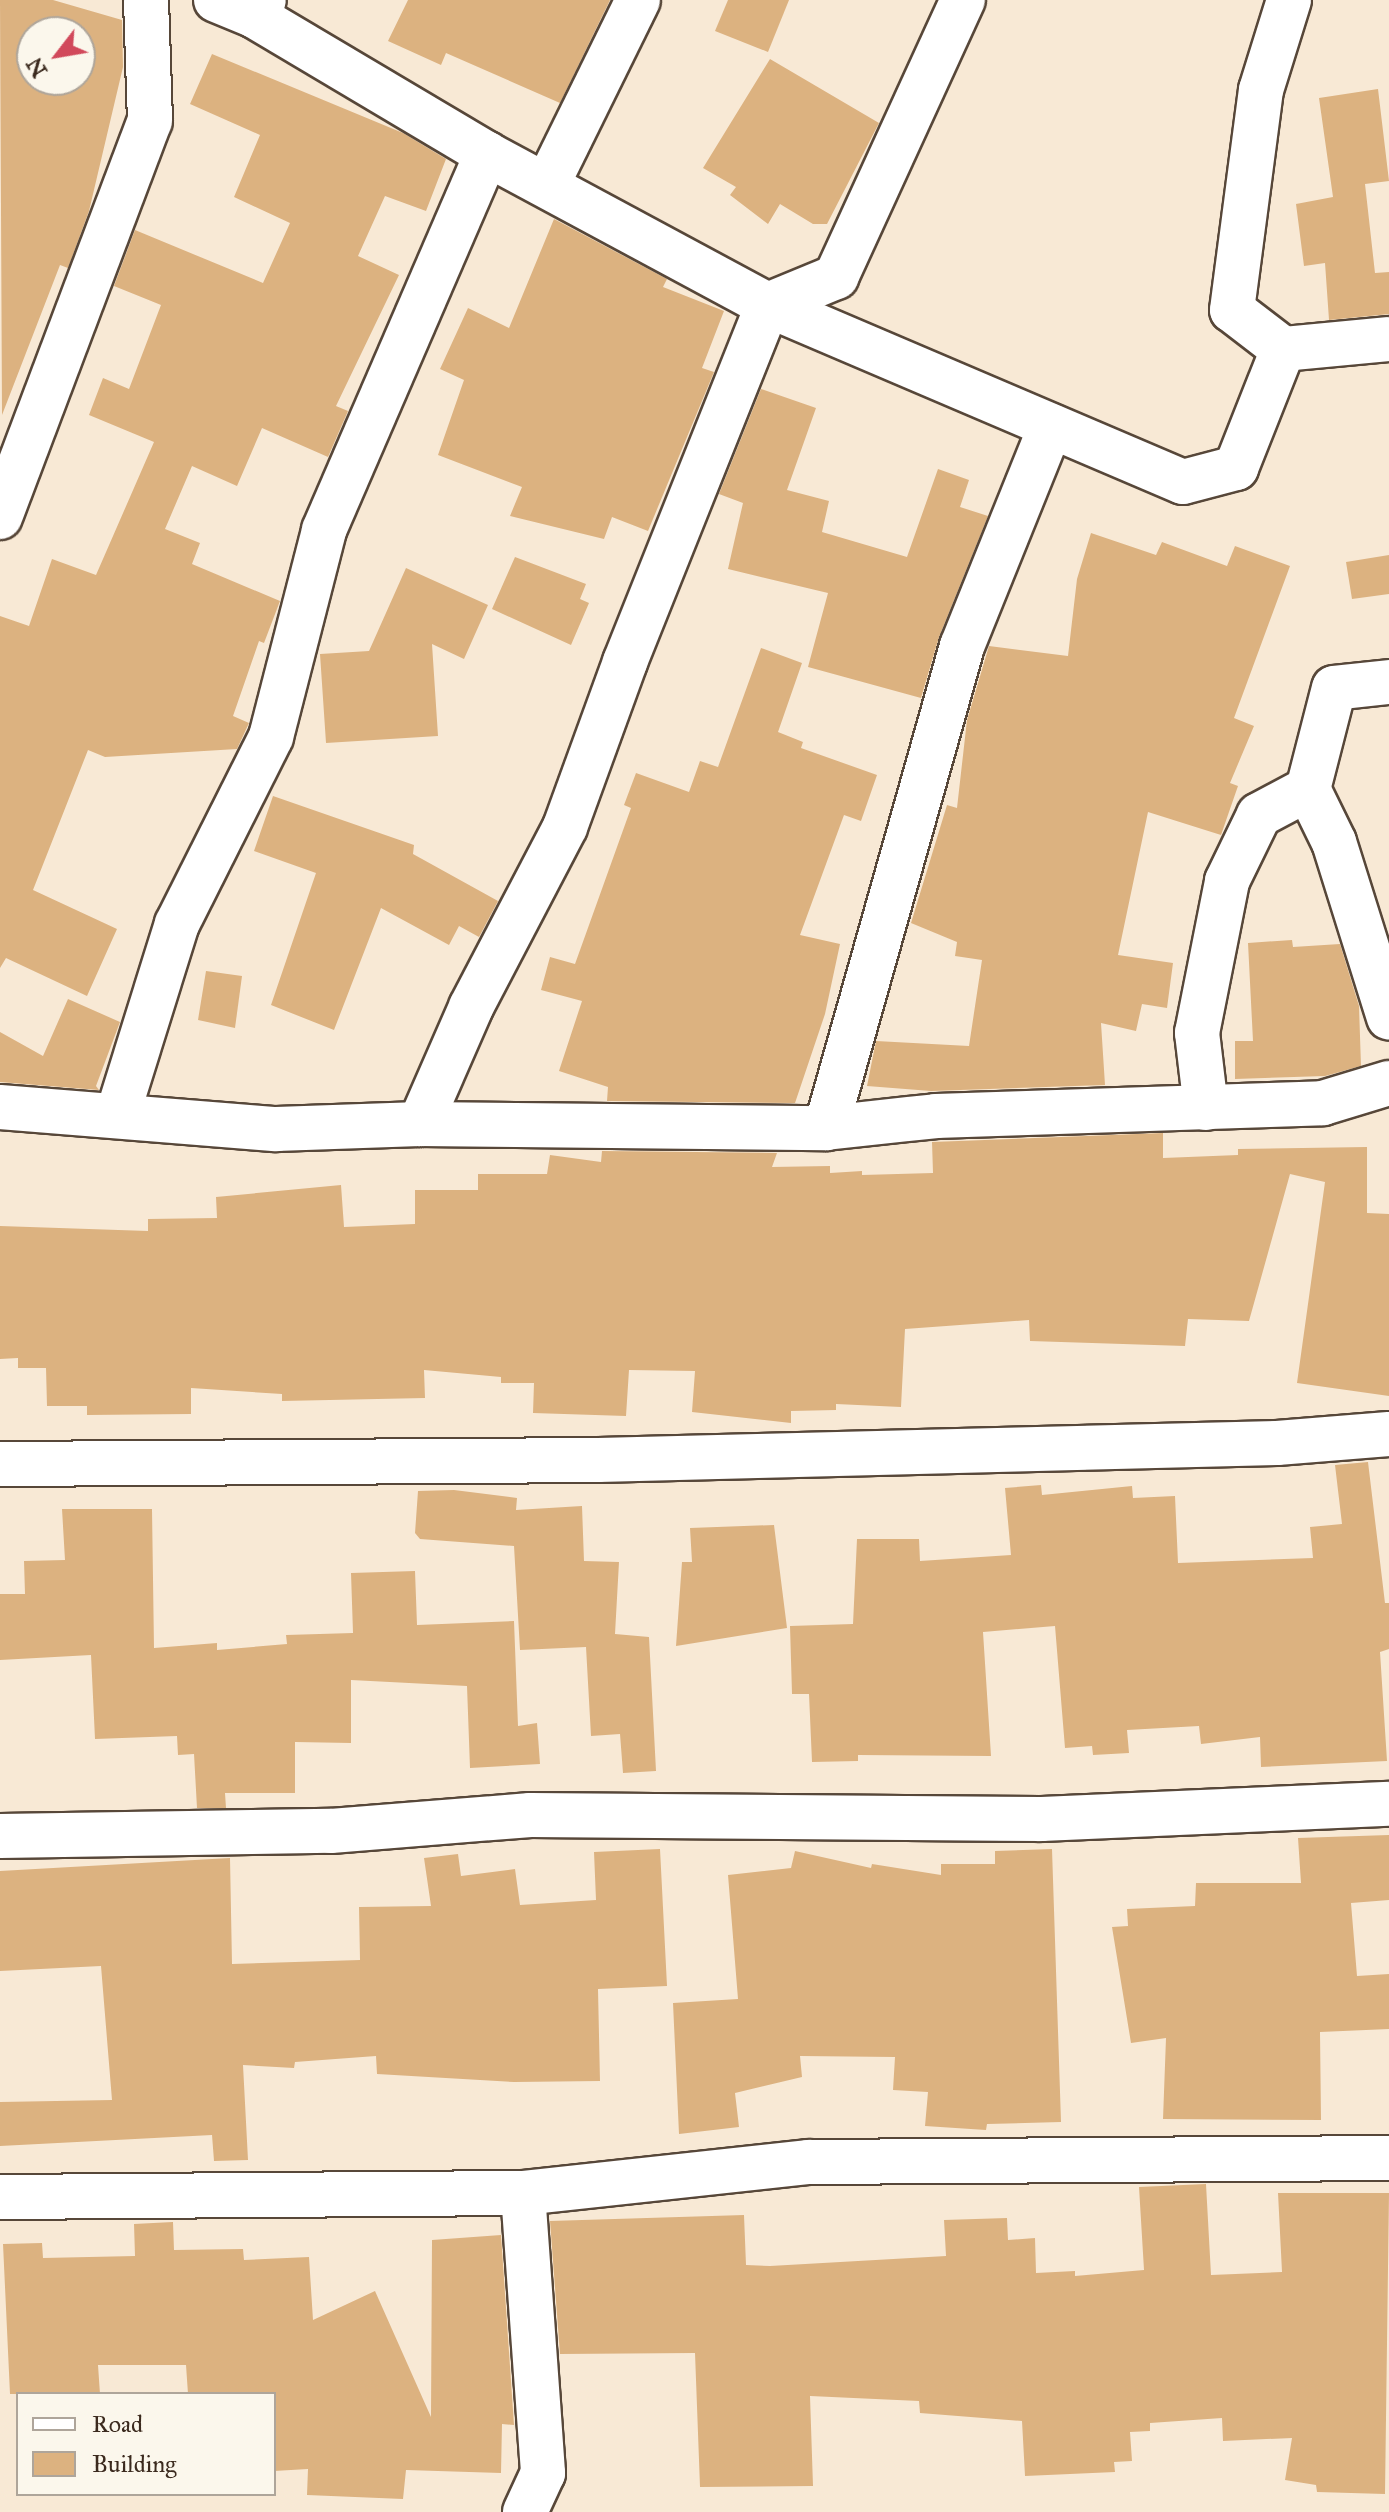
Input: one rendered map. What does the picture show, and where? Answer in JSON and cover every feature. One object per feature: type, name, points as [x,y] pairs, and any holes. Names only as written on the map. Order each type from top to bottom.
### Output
[{"type":"street","points":[[0,517],[150,121],[146,0]]},
{"type":"street","points":[[547,185],[638,0]]},
{"type":"street","points":[[420,1124],[471,1007],[565,827],[625,662],[768,305],[836,277],[963,0]]},
{"type":"street","points":[[1289,0],[1261,90],[1232,310],[1283,349],[1389,339]]},
{"type":"street","points":[[245,5],[487,154],[768,305],[1183,482],[1236,468],[1283,349]]},
{"type":"street","points":[[118,1113],[177,924],[271,737],[324,530],[487,154]]},
{"type":"street","points":[[826,1128],[962,646],[1051,426]]},
{"type":"street","points":[[1389,682],[1334,688],[1308,789],[1334,842],[1389,1018]]},
{"type":"street","points":[[1206,1108],[1197,1033],[1227,881],[1259,815],[1308,789]]},
{"type":"street","points":[[0,1107],[118,1113],[276,1129],[420,1124],[826,1128],[936,1116],[1323,1103],[1389,1083]]},
{"type":"street","points":[[0,1464],[598,1460],[1277,1443],[1389,1434]]},
{"type":"street","points":[[0,1836],[331,1831],[530,1815],[1041,1819],[1389,1804]]},
{"type":"street","points":[[0,2197],[523,2193],[808,2162],[1389,2158]]},
{"type":"street","points":[[523,2193],[543,2473],[525,2512]]},
{"type":"building","points":[[0,0],[53,0],[122,20],[123,67],[89,211],[68,268],[60,265],[2,415]]},
{"type":"building","points":[[408,0],[610,0],[560,103],[446,53],[441,65],[388,41]]},
{"type":"building","points":[[728,0],[789,0],[768,52],[715,31]]},
{"type":"building","points":[[212,54],[403,133],[446,159],[426,211],[385,196],[358,256],[399,275],[336,406],[348,411],[328,457],[262,428],[237,486],[192,466],[165,529],[200,543],[192,564],[280,601],[264,643],[259,641],[233,716],[249,723],[237,749],[105,757],[88,750],[33,890],[117,929],[87,996],[6,958],[0,968],[0,616],[29,626],[52,559],[96,575],[154,442],[89,415],[103,378],[129,389],[161,305],[114,286],[135,230],[263,283],[290,223],[234,197],[260,135],[190,104]]},
{"type":"building","points":[[770,59],[879,123],[827,224],[813,224],[780,204],[768,224],[730,195],[736,187],[703,168]]},
{"type":"building","points":[[1378,89],[1389,181],[1365,184],[1375,273],[1389,272],[1389,314],[1329,320],[1325,263],[1304,266],[1296,204],[1333,197],[1319,98]]},
{"type":"building","points":[[554,219],[667,279],[663,287],[724,311],[702,368],[714,372],[648,531],[612,517],[604,539],[510,516],[522,487],[438,455],[464,380],[440,369],[468,308],[509,328]]},
{"type":"building","points":[[761,389],[816,408],[787,490],[829,501],[822,532],[907,557],[938,469],[969,480],[960,507],[988,516],[939,637],[921,698],[808,667],[828,593],[728,569],[743,503],[719,494]]},
{"type":"building","points":[[1091,533],[1156,555],[1162,542],[1227,566],[1235,546],[1290,566],[1234,718],[1254,726],[1230,783],[1238,786],[1221,835],[1148,812],[1118,955],[1173,963],[1167,1008],[1142,1004],[1136,1031],[1101,1023],[1105,1085],[931,1091],[867,1086],[876,1041],[969,1046],[982,960],[955,956],[957,942],[911,923],[947,805],[957,808],[967,720],[989,646],[1068,656],[1077,579]]},
{"type":"building","points":[[1389,555],[1389,594],[1352,599],[1346,562]]},
{"type":"building","points":[[515,557],[586,584],[580,599],[589,603],[571,645],[492,609]]},
{"type":"building","points":[[406,568],[488,605],[464,659],[432,644],[438,736],[326,743],[320,654],[369,651]]},
{"type":"building","points":[[761,648],[802,663],[778,732],[803,742],[801,748],[877,775],[861,821],[844,815],[800,935],[840,944],[825,1014],[795,1103],[607,1101],[608,1087],[559,1071],[582,1001],[541,990],[550,957],[575,964],[631,808],[624,805],[636,773],[689,792],[700,761],[718,767]]},
{"type":"building","points":[[273,796],[414,845],[413,854],[498,901],[479,937],[459,926],[449,945],[381,908],[334,1030],[271,1005],[316,873],[254,851]]},
{"type":"building","points":[[1292,940],[1293,947],[1340,944],[1359,1006],[1361,1066],[1325,1076],[1235,1079],[1235,1041],[1253,1041],[1248,943]]},
{"type":"building","points":[[206,971],[242,976],[235,1028],[198,1020]]},
{"type":"building","points":[[68,999],[120,1022],[96,1086],[99,1090],[0,1082],[0,1032],[43,1056]]},
{"type":"building","points":[[1163,1133],[1163,1158],[1238,1155],[1238,1149],[1367,1147],[1367,1213],[1389,1214],[1389,1396],[1297,1383],[1325,1182],[1290,1174],[1249,1321],[1188,1319],[1185,1346],[1030,1341],[1029,1320],[905,1329],[901,1407],[836,1404],[836,1410],[791,1411],[791,1423],[692,1412],[695,1371],[629,1370],[626,1416],[533,1413],[534,1383],[501,1383],[501,1377],[424,1370],[425,1398],[282,1401],[282,1394],[191,1388],[191,1414],[87,1415],[87,1406],[47,1406],[46,1368],[18,1368],[18,1358],[0,1359],[0,1226],[148,1231],[148,1219],[217,1218],[216,1197],[341,1185],[344,1227],[415,1224],[415,1190],[478,1190],[478,1174],[547,1174],[550,1155],[601,1162],[602,1151],[777,1153],[772,1167],[830,1166],[830,1173],[862,1171],[862,1175],[933,1173],[932,1142]]},
{"type":"building","points":[[1368,1462],[1385,1603],[1389,1603],[1389,1649],[1380,1652],[1387,1761],[1261,1767],[1260,1737],[1201,1744],[1199,1726],[1127,1730],[1129,1753],[1093,1755],[1092,1746],[1065,1748],[1055,1626],[983,1632],[991,1756],[858,1755],[858,1761],[812,1762],[809,1694],[792,1694],[790,1626],[853,1624],[857,1539],[919,1539],[920,1561],[1011,1555],[1005,1488],[1041,1485],[1042,1495],[1132,1486],[1133,1498],[1175,1496],[1178,1563],[1313,1558],[1310,1527],[1342,1524],[1335,1465]]},
{"type":"building","points":[[454,1490],[517,1498],[516,1510],[582,1506],[584,1561],[619,1562],[615,1634],[649,1637],[656,1771],[623,1773],[620,1734],[591,1736],[586,1647],[520,1650],[514,1546],[420,1539],[415,1533],[418,1491]]},
{"type":"building","points":[[62,1509],[152,1509],[154,1648],[217,1643],[217,1650],[287,1644],[286,1635],[353,1633],[351,1573],[415,1571],[417,1625],[514,1621],[518,1726],[537,1723],[540,1764],[470,1768],[467,1686],[351,1680],[351,1743],[295,1742],[295,1793],[225,1793],[226,1808],[197,1808],[194,1754],[178,1755],[177,1736],[95,1739],[91,1655],[0,1660],[0,1594],[25,1594],[24,1561],[65,1560]]},
{"type":"building","points":[[774,1525],[787,1628],[676,1646],[682,1562],[692,1562],[690,1528]]},
{"type":"building","points":[[1389,1835],[1389,1900],[1351,1903],[1357,1976],[1389,1974],[1389,2029],[1320,2032],[1321,2120],[1163,2119],[1166,2038],[1131,2043],[1112,1927],[1128,1926],[1127,1909],[1195,1906],[1196,1883],[1301,1883],[1298,1838]]},
{"type":"building","points":[[660,1849],[667,1986],[598,1989],[600,2081],[514,2082],[377,2074],[376,2056],[295,2062],[294,2068],[243,2065],[248,2160],[214,2161],[212,2135],[0,2146],[0,2102],[112,2100],[101,1966],[0,1971],[0,1871],[230,1858],[232,1964],[360,1960],[359,1907],[431,1906],[424,1858],[458,1854],[461,1876],[515,1869],[520,1905],[596,1900],[594,1852]]},
{"type":"building","points":[[1052,1849],[1061,2122],[987,2124],[986,2130],[925,2126],[928,2092],[893,2090],[895,2057],[800,2056],[802,2077],[735,2093],[739,2127],[679,2134],[673,2003],[738,1999],[728,1875],[791,1868],[795,1851],[871,1868],[872,1864],[941,1875],[941,1864],[995,1864],[995,1851]]},
{"type":"building","points":[[1206,2184],[1211,2275],[1282,2272],[1278,2193],[1389,2193],[1385,2494],[1317,2492],[1316,2485],[1285,2480],[1292,2438],[1223,2441],[1222,2418],[1150,2423],[1150,2431],[1130,2432],[1132,2461],[1114,2462],[1115,2472],[1025,2476],[1022,2421],[920,2413],[919,2401],[810,2396],[813,2486],[700,2487],[695,2353],[560,2354],[550,2221],[744,2215],[746,2265],[770,2266],[946,2256],[944,2220],[1007,2218],[1008,2240],[1035,2238],[1036,2273],[1075,2271],[1075,2276],[1144,2270],[1139,2187]]},
{"type":"building","points":[[173,2222],[174,2250],[243,2249],[244,2260],[309,2257],[313,2320],[375,2291],[431,2417],[432,2240],[501,2235],[514,2425],[502,2424],[501,2473],[406,2470],[403,2499],[307,2495],[308,2469],[276,2471],[276,2392],[188,2392],[186,2365],[98,2365],[100,2392],[10,2394],[3,2244],[42,2243],[43,2258],[135,2256],[134,2224]]}]
